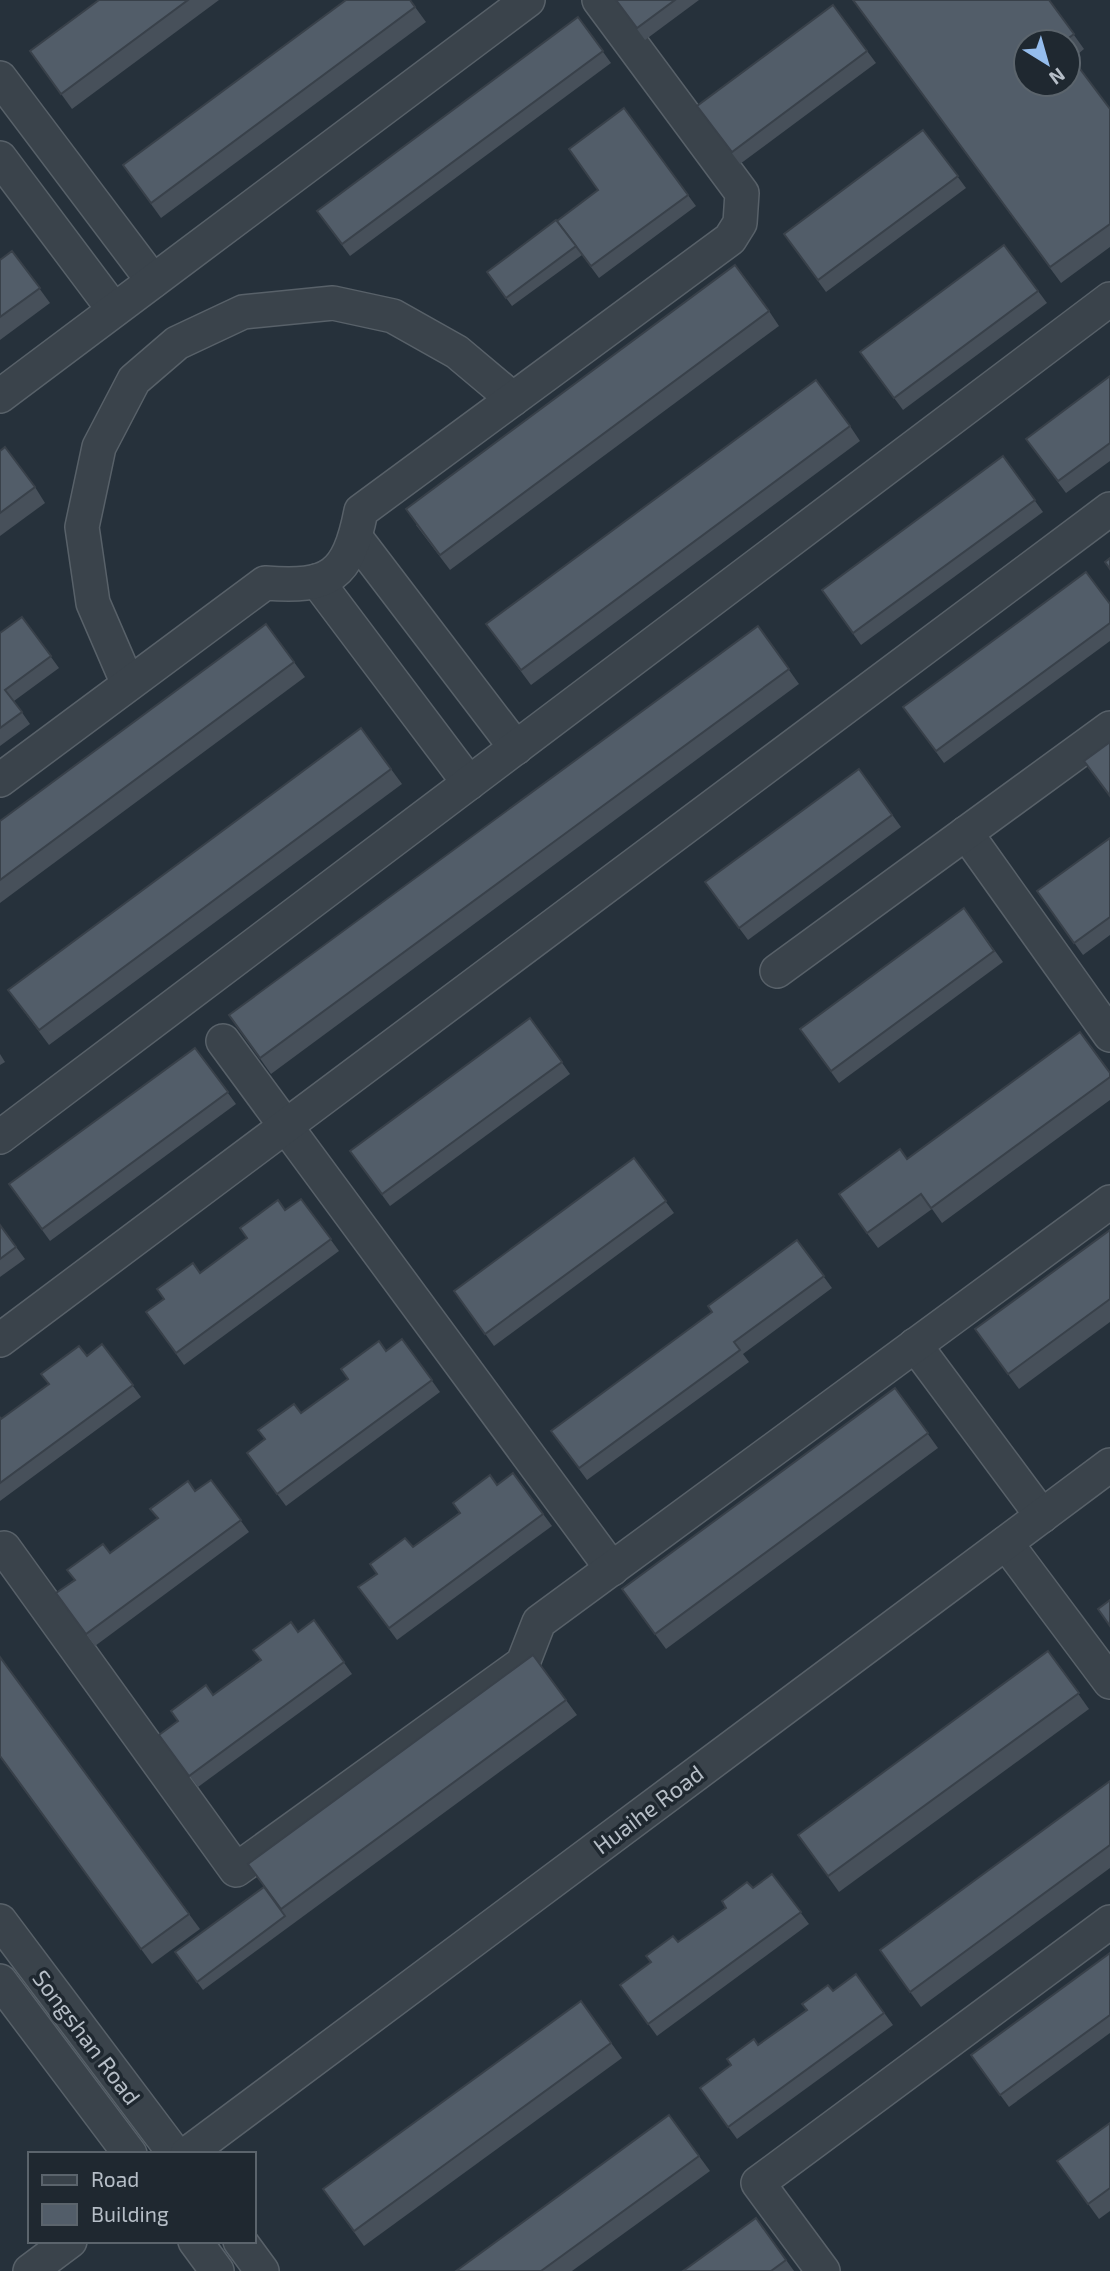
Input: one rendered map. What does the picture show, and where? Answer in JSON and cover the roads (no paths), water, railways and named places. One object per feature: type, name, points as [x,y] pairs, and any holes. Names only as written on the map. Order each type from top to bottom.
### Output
[{"type":"street","points":[[0,396],[528,0]]},
{"type":"street","points":[[0,780],[264,583],[301,586],[330,578],[356,538],[361,511],[730,239],[740,223],[742,193],[599,0]]},
{"type":"street","points":[[0,78],[153,281]]},
{"type":"street","points":[[0,158],[114,310]]},
{"type":"street","points":[[0,1137],[1110,299]]},
{"type":"street","points":[[128,684],[93,603],[82,527],[99,447],[134,380],[177,343],[243,312],[333,303],[393,316],[457,352],[513,399]]},
{"type":"street","points":[[0,1340],[1110,509]]},
{"type":"street","points":[[356,538],[516,748]]},
{"type":"street","points":[[317,582],[469,783]]},
{"type":"street","points":[[777,971],[1110,728]]},
{"type":"street","points":[[965,833],[1110,1035]]},
{"type":"street","points":[[223,1041],[611,1569]]},
{"type":"street","points":[[4,1548],[236,1870],[523,1663],[539,1622],[1110,1202]]},
{"type":"street","points":[[915,1345],[1042,1516]]},
{"type":"street","name":"Huaihe Road","points":[[190,2152],[1110,1465]]},
{"type":"street","points":[[1006,1543],[1110,1682]]},
{"type":"street","name":"Songshan Road","points":[[0,1921],[173,2152]]},
{"type":"street","points":[[823,2271],[758,2183],[1110,1922]]},
{"type":"street","name":"Songshan Road","points":[[0,1981],[128,2152]]},
{"type":"street","points":[[30,2271],[67,2243]]},
{"type":"street","points":[[196,2243],[217,2271]]},
{"type":"street","points":[[241,2243],[262,2271]]}]
